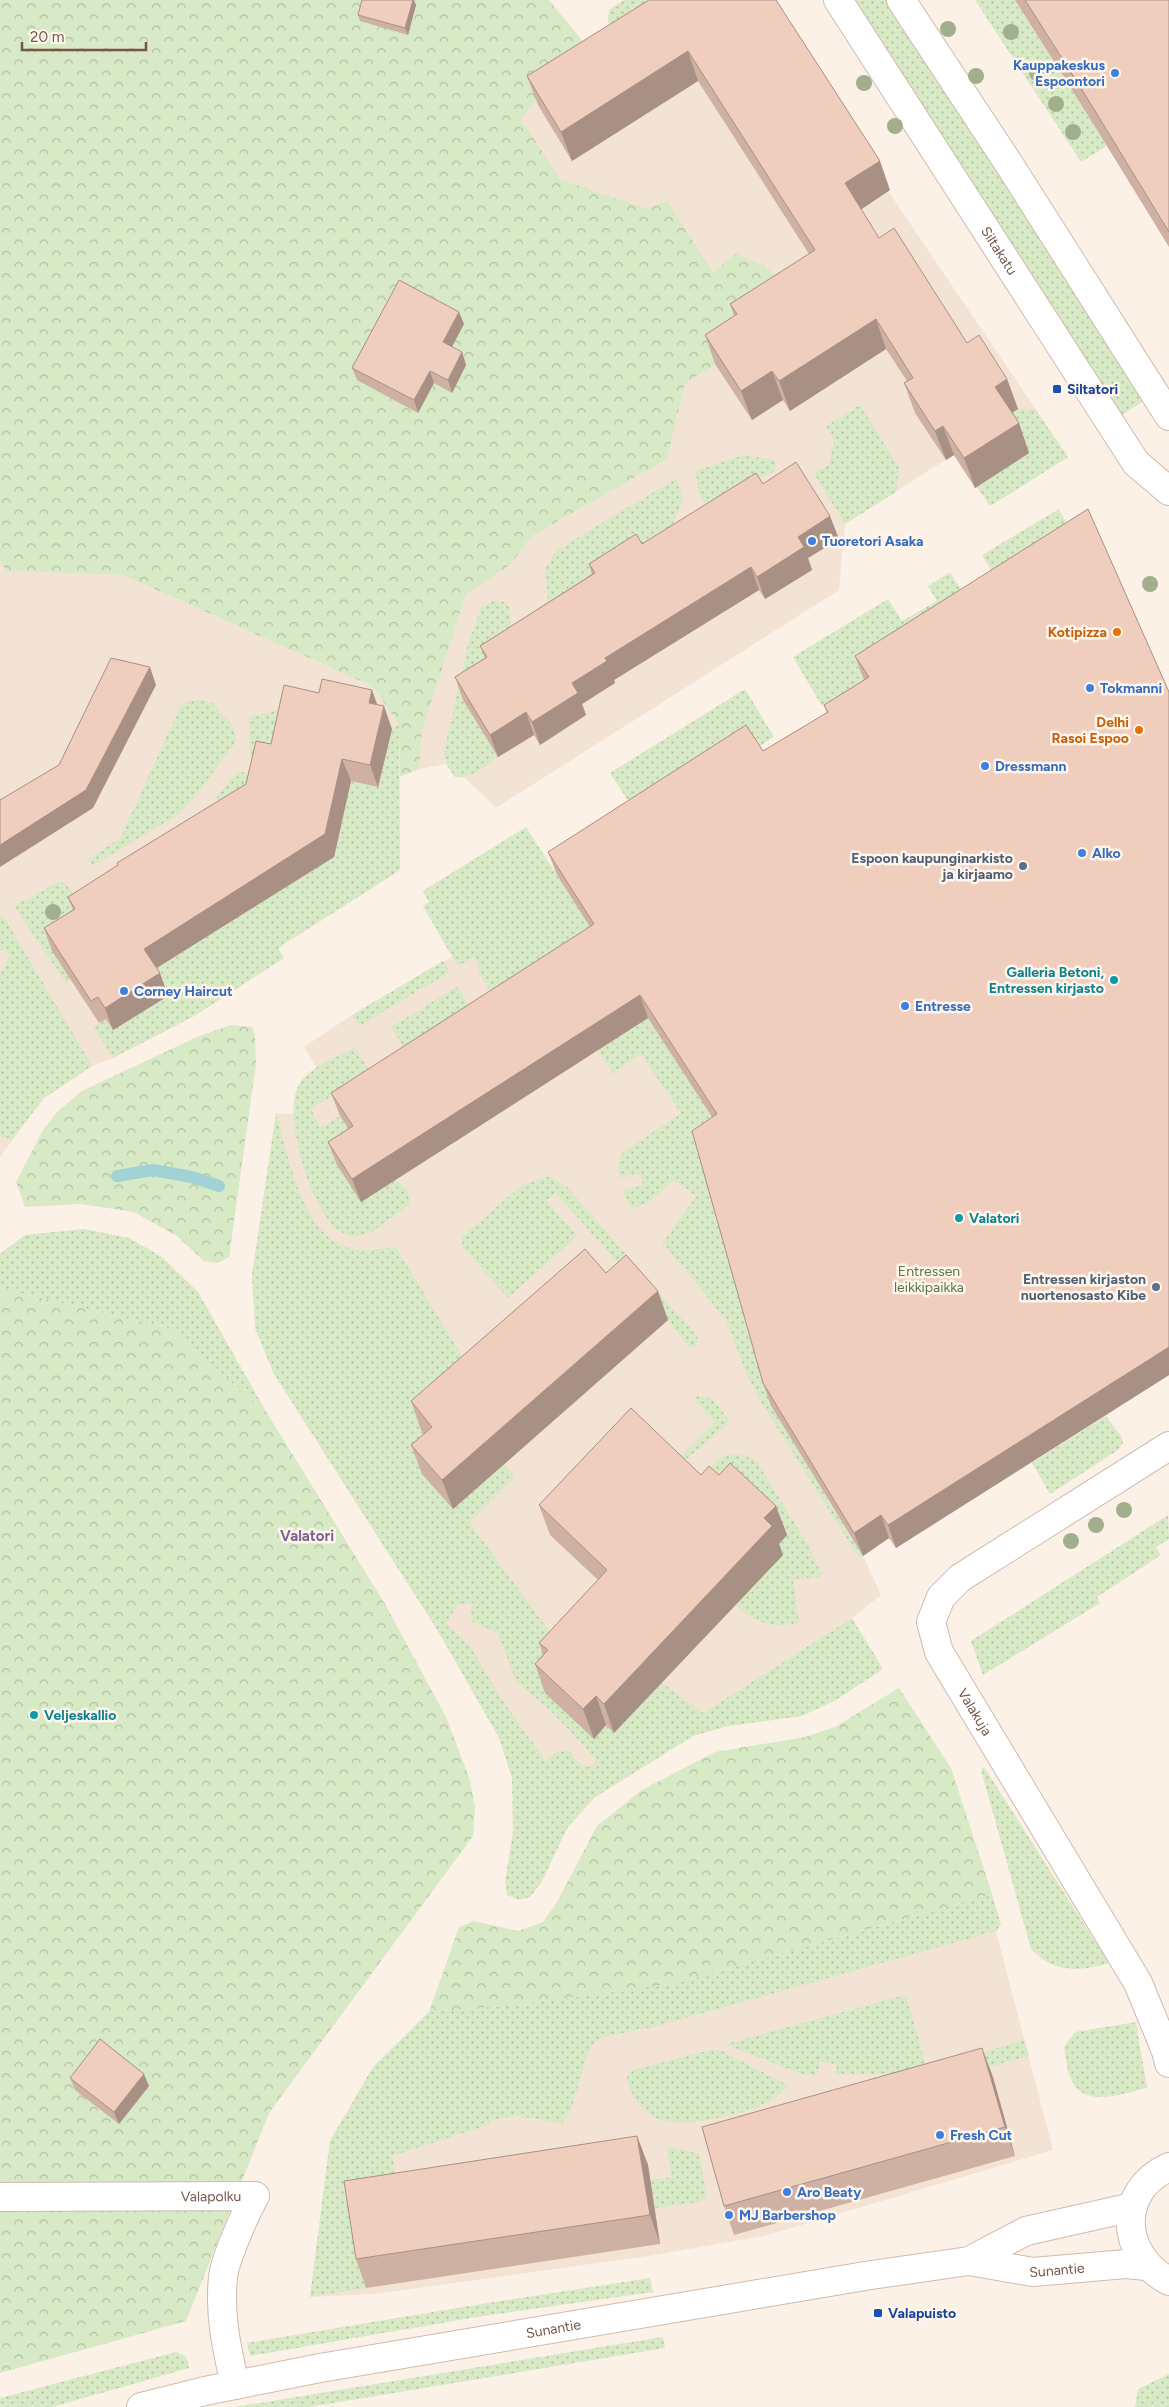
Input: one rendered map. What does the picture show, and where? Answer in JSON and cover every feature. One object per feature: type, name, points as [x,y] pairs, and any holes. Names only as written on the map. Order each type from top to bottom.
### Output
[{"type":"street","name":"Siltakatu","points":[[838,0],[1136,463],[1169,491]]},
{"type":"street","points":[[901,0],[1014,172],[1169,416]]},
{"type":"street","name":"Valakuja","points":[[1169,1446],[960,1578],[941,1597],[931,1622],[939,1652],[1138,1983],[1166,2051],[1169,2064]]},
{"type":"street","points":[[1169,2167],[1152,2177],[1141,2190],[1133,2207],[1131,2222],[1132,2238],[1137,2253],[1147,2266],[1169,2281]]},
{"type":"street","name":"Valapolku","points":[[0,2198],[255,2196],[247,2210],[223,2276],[223,2330],[235,2385]]},
{"type":"street","name":"Sunantie","points":[[141,2407],[235,2385],[487,2339],[969,2261],[1026,2231],[1133,2207]]},
{"type":"street","name":"Sunantie","points":[[969,2261],[1033,2272],[1126,2264],[1147,2266]]},
{"type":"shaded area","points":[[621,29],[886,188],[1068,457],[990,506],[953,455],[845,524],[839,590],[496,808],[465,778],[455,777],[446,764],[419,769],[422,731],[466,594],[510,565],[532,536],[667,459],[685,384],[747,344],[764,265],[736,253],[713,274],[667,200],[648,209],[560,179],[521,119],[535,102],[599,61]]},
{"type":"shaded area","points":[[0,561],[7,571],[123,575],[372,686],[399,724],[400,870],[278,948],[284,958],[194,1016],[113,1058],[92,1066],[44,1098],[0,1157]]},
{"type":"shaded area","points":[[526,827],[725,1137],[771,1406],[863,1556],[881,1595],[852,1618],[563,1802],[478,1699],[438,1631],[274,1374],[255,1328],[252,1275],[276,1113],[294,1114],[297,1089],[307,1074],[317,1068],[304,1047],[352,1015],[452,957],[423,906],[429,902],[423,891]]},
{"type":"shaded area","points":[[1001,1924],[996,1931],[1053,2150],[764,2236],[648,2256],[375,2294],[310,2297],[330,2141],[373,2067],[429,2012],[514,2005],[677,1983]]},
{"type":"green space","points":[[0,0],[549,0],[599,61],[535,102],[521,119],[560,179],[648,209],[667,200],[713,273],[736,253],[764,265],[785,285],[747,344],[685,384],[667,459],[532,536],[510,565],[466,594],[422,731],[419,769],[400,777],[399,724],[372,686],[123,575],[7,571],[0,561]]},
{"type":"green space","points":[[624,0],[660,0],[614,29],[608,22],[609,10]]},
{"type":"green space","points":[[853,0],[888,0],[1144,401],[1119,417]]},
{"type":"green space","points":[[975,0],[1015,0],[1107,146],[1081,162]]},
{"type":"green space","points":[[860,405],[899,468],[896,492],[845,524],[814,474],[829,465],[834,441],[826,426]]},
{"type":"green space","points":[[1018,409],[1035,409],[1068,457],[990,506],[977,486],[1029,453],[1006,416]]},
{"type":"green space","points":[[744,455],[775,460],[774,471],[741,492],[718,525],[700,496],[695,471]]},
{"type":"green space","points":[[677,478],[683,500],[672,526],[535,613],[548,600],[545,569],[557,550]]},
{"type":"green space","points":[[1059,509],[1078,544],[1004,592],[982,555]]},
{"type":"green space","points":[[950,572],[974,611],[822,706],[793,657],[888,599],[902,621],[937,601],[928,586]]},
{"type":"green space","points":[[493,601],[504,602],[509,607],[512,633],[463,700],[498,757],[473,774],[455,777],[446,764],[444,752],[468,645],[481,608]]},
{"type":"green space","points":[[745,689],[774,737],[641,821],[610,773]]},
{"type":"green space","points":[[203,700],[215,704],[219,712],[232,724],[237,741],[179,814],[92,866],[89,859],[121,837],[181,705],[189,701]]},
{"type":"green space","points":[[293,707],[264,763],[250,756],[249,717]]},
{"type":"green space","points":[[399,724],[400,870],[278,948],[284,958],[194,1016],[113,1058],[93,1027],[106,1019],[113,1030],[152,971],[333,857],[351,781],[378,787],[392,729]]},
{"type":"green space","points":[[242,772],[252,775],[259,785],[218,804],[217,796],[234,776]]},
{"type":"green space","points":[[526,827],[725,1137],[771,1406],[863,1556],[859,1558],[761,1402],[745,1370],[726,1320],[663,1243],[696,1196],[674,1180],[646,1204],[631,1209],[623,1190],[643,1185],[641,1174],[620,1178],[618,1163],[621,1154],[681,1113],[641,1054],[613,1073],[597,1050],[626,1032],[494,996],[478,972],[479,965],[474,957],[458,966],[423,906],[429,902],[423,891]]},
{"type":"green space","points":[[59,882],[65,883],[86,912],[78,976],[66,983],[14,906]]},
{"type":"green space","points":[[4,917],[92,1066],[44,1098],[12,1139],[0,1136],[0,975],[10,955],[0,949],[0,918]]},
{"type":"green space","points":[[443,961],[450,972],[359,1026],[352,1015]]},
{"type":"green space","points":[[457,987],[473,1012],[407,1052],[391,1027]]},
{"type":"green space","points":[[231,1025],[252,1027],[255,1035],[256,1064],[229,1257],[218,1263],[204,1261],[177,1236],[134,1212],[81,1204],[25,1207],[16,1182],[43,1130],[57,1112],[82,1091],[197,1037]]},
{"type":"green space","points":[[355,1047],[370,1072],[311,1109],[320,1128],[340,1116],[395,1180],[407,1189],[410,1204],[372,1232],[354,1237],[337,1229],[327,1218],[309,1183],[297,1142],[294,1103],[297,1089],[307,1075],[322,1064]]},
{"type":"green space","points":[[276,1113],[300,1194],[310,1214],[322,1231],[336,1243],[354,1249],[370,1250],[396,1247],[477,1381],[502,1462],[515,1477],[470,1523],[566,1654],[606,1725],[614,1733],[662,1683],[703,1713],[852,1618],[883,1669],[836,1700],[802,1716],[728,1726],[693,1736],[594,1798],[568,1827],[541,1883],[530,1897],[519,1900],[507,1895],[505,1882],[513,1832],[512,1778],[499,1738],[438,1631],[274,1374],[255,1328],[252,1275]],"holes":[[[473,1603],[471,1612],[472,1622],[498,1633],[516,1681],[553,1713],[596,1759],[593,1766],[585,1767],[574,1759],[570,1750],[556,1752],[546,1761],[499,1695],[471,1647],[446,1624],[458,1604]]]},
{"type":"green space","points":[[550,1176],[567,1187],[698,1337],[696,1346],[689,1347],[668,1320],[556,1193],[547,1201],[577,1236],[508,1298],[462,1247],[462,1237],[521,1186]]},
{"type":"green space","points":[[84,1229],[129,1238],[162,1257],[198,1292],[267,1413],[168,1328],[11,1291],[0,1291],[0,1254],[25,1235]]},
{"type":"green space","points":[[0,1291],[11,1291],[168,1328],[267,1413],[385,1604],[446,1717],[469,1777],[475,1807],[473,1836],[269,2113],[186,2321],[0,2373]]},
{"type":"green space","points":[[697,1396],[713,1399],[730,1422],[683,1462],[678,1459],[715,1422],[695,1401]]},
{"type":"green space","points":[[1106,1416],[1121,1436],[1123,1443],[1118,1450],[1050,1494],[1032,1463]]},
{"type":"green space","points":[[736,1454],[755,1459],[808,1545],[823,1576],[793,1580],[799,1623],[772,1625],[764,1623],[751,1617],[736,1605],[702,1476],[722,1456]]},
{"type":"green space","points":[[1168,1515],[1169,1539],[1156,1547],[1161,1555],[1097,1597],[1100,1603],[983,1675],[971,1641]]},
{"type":"green space","points":[[899,1688],[951,1768],[992,1894],[677,1983],[514,2005],[429,2012],[459,1927],[474,1921],[518,1931],[543,1922],[557,1902],[597,1826],[642,1790],[715,1752],[805,1737],[835,1727]]},
{"type":"green space","points":[[984,1767],[1109,1963],[1088,1968],[1067,1968],[1048,1963],[1031,1949],[981,1770]]},
{"type":"green space","points":[[992,1894],[1001,1924],[996,1931],[653,2027],[600,2039],[593,2044],[588,2053],[573,2103],[562,2123],[516,2116],[491,2120],[491,2124],[392,2156],[401,2203],[355,2210],[366,2288],[310,2297],[330,2141],[373,2067],[429,2012],[514,2005],[677,1983]]},
{"type":"green space","points":[[906,1995],[927,2069],[1024,2040],[1029,2056],[925,2085],[894,2074],[835,2074],[837,2065],[820,2061],[817,2075],[802,2074],[725,2044]]},
{"type":"green space","points":[[1136,2022],[1147,2088],[1106,2097],[1086,2095],[1078,2090],[1069,2073],[1064,2047],[1075,2032]]},
{"type":"green space","points":[[714,2049],[722,2051],[788,2085],[773,2100],[760,2106],[733,2115],[702,2121],[673,2122],[661,2120],[643,2109],[634,2097],[628,2084],[627,2077],[630,2071]]},
{"type":"green space","points":[[670,2147],[699,2154],[707,2197],[699,2202],[655,2208],[650,2180],[672,2177],[667,2149]]},
{"type":"green space","points":[[650,2278],[653,2292],[477,2317],[250,2356],[247,2343],[475,2305]]},
{"type":"green space","points":[[663,2337],[665,2348],[309,2407],[235,2407]]},
{"type":"green space","points":[[176,2352],[184,2355],[188,2361],[189,2368],[52,2407],[0,2407],[0,2398]]},
{"type":"green space","points":[[1169,2374],[1169,2407],[1135,2407],[1138,2389]]},
{"type":"building","points":[[362,0],[413,0],[405,28],[358,15]]},
{"type":"building","points":[[649,0],[776,0],[880,161],[845,183],[879,238],[894,228],[967,343],[979,335],[1007,379],[995,387],[1019,423],[964,458],[943,426],[935,431],[904,383],[913,378],[876,319],[779,381],[772,371],[741,391],[705,335],[737,314],[730,304],[815,250],[688,51],[561,132],[527,76]]},
{"type":"building","name":"Kauppakeskus Espoontori","points":[[1025,0],[1169,0],[1169,232],[1081,88]]},
{"type":"building","points":[[399,280],[459,312],[443,342],[462,352],[448,380],[430,371],[414,400],[352,368]]},
{"type":"building","points":[[796,462],[830,516],[798,537],[804,547],[757,577],[751,567],[605,658],[607,661],[572,683],[578,693],[532,722],[526,712],[490,735],[455,677],[487,657],[480,646],[595,573],[589,564],[636,534],[642,544],[756,473],[763,484]]},
{"type":"building","name":"Entresse","points":[[1088,509],[1169,692],[1169,1347],[888,1525],[881,1515],[854,1533],[763,1383],[692,1131],[717,1114],[640,995],[352,1179],[328,1142],[353,1126],[331,1093],[594,924],[548,852],[746,725],[763,751],[828,712],[824,705],[869,677],[855,656]]},
{"type":"building","points":[[111,658],[150,667],[86,790],[0,845],[0,800],[59,765]]},
{"type":"building","points":[[322,679],[372,690],[369,703],[384,706],[370,765],[342,759],[325,834],[144,949],[160,973],[105,1008],[98,997],[91,1001],[44,928],[75,909],[68,897],[118,865],[117,863],[246,784],[256,741],[271,744],[284,685],[319,693]]},
{"type":"building","points":[[585,1249],[606,1273],[626,1255],[658,1291],[442,1480],[411,1445],[432,1427],[411,1401]]},
{"type":"building","points":[[631,1408],[701,1475],[709,1466],[719,1475],[730,1463],[776,1506],[764,1518],[772,1526],[604,1704],[596,1696],[583,1709],[535,1664],[548,1650],[539,1643],[607,1570],[539,1505]]},
{"type":"building","points":[[100,2039],[144,2074],[114,2112],[70,2078]]},
{"type":"building","points":[[982,2048],[1005,2127],[724,2206],[702,2127]]},
{"type":"building","points":[[637,2136],[650,2215],[356,2259],[344,2181]]},
{"type":"waterway","points":[[117,1176],[153,1170],[192,1177],[219,1186]]},
{"type":"place","name":"Kauppakeskus Espoontori","points":[[1115,73]]},
{"type":"place","name":"Siltatori","points":[[1057,389]]},
{"type":"place","name":"Tuoretori Asaka","points":[[812,541]]},
{"type":"place","name":"Kotipizza","points":[[1117,632]]},
{"type":"place","name":"Tokmanni","points":[[1090,688]]},
{"type":"place","name":"Delhi Rasoi Espoo","points":[[1139,730]]},
{"type":"place","name":"Dressmann","points":[[985,766]]},
{"type":"place","name":"Alko","points":[[1082,853]]},
{"type":"place","name":"Espoon kaupunginarkisto ja kirjaamo","points":[[1023,866]]},
{"type":"place","name":"Galleria Betoni, Entressen kirjasto","points":[[1114,980]]},
{"type":"place","name":"Corney Haircut","points":[[124,991]]},
{"type":"place","name":"Entresse","points":[[905,1006]]},
{"type":"place","name":"Valatori","points":[[959,1218]]},
{"type":"place","name":"Entressen kirjaston nuortenosasto Kibe","points":[[1156,1287]]},
{"type":"place","name":"Veljeskallio","points":[[34,1715]]},
{"type":"place","name":"Fresh Cut","points":[[940,2135]]},
{"type":"place","name":"Aro Beaty","points":[[787,2192]]},
{"type":"place","name":"MJ Barbershop","points":[[729,2215]]},
{"type":"place","name":"Valapuisto","points":[[878,2313]]},
{"type":"district","name":"Valatori","points":[[307,1536]]},
{"type":"park label","name":"Entressen leikkipaikka","points":[[929,1279]]}]
